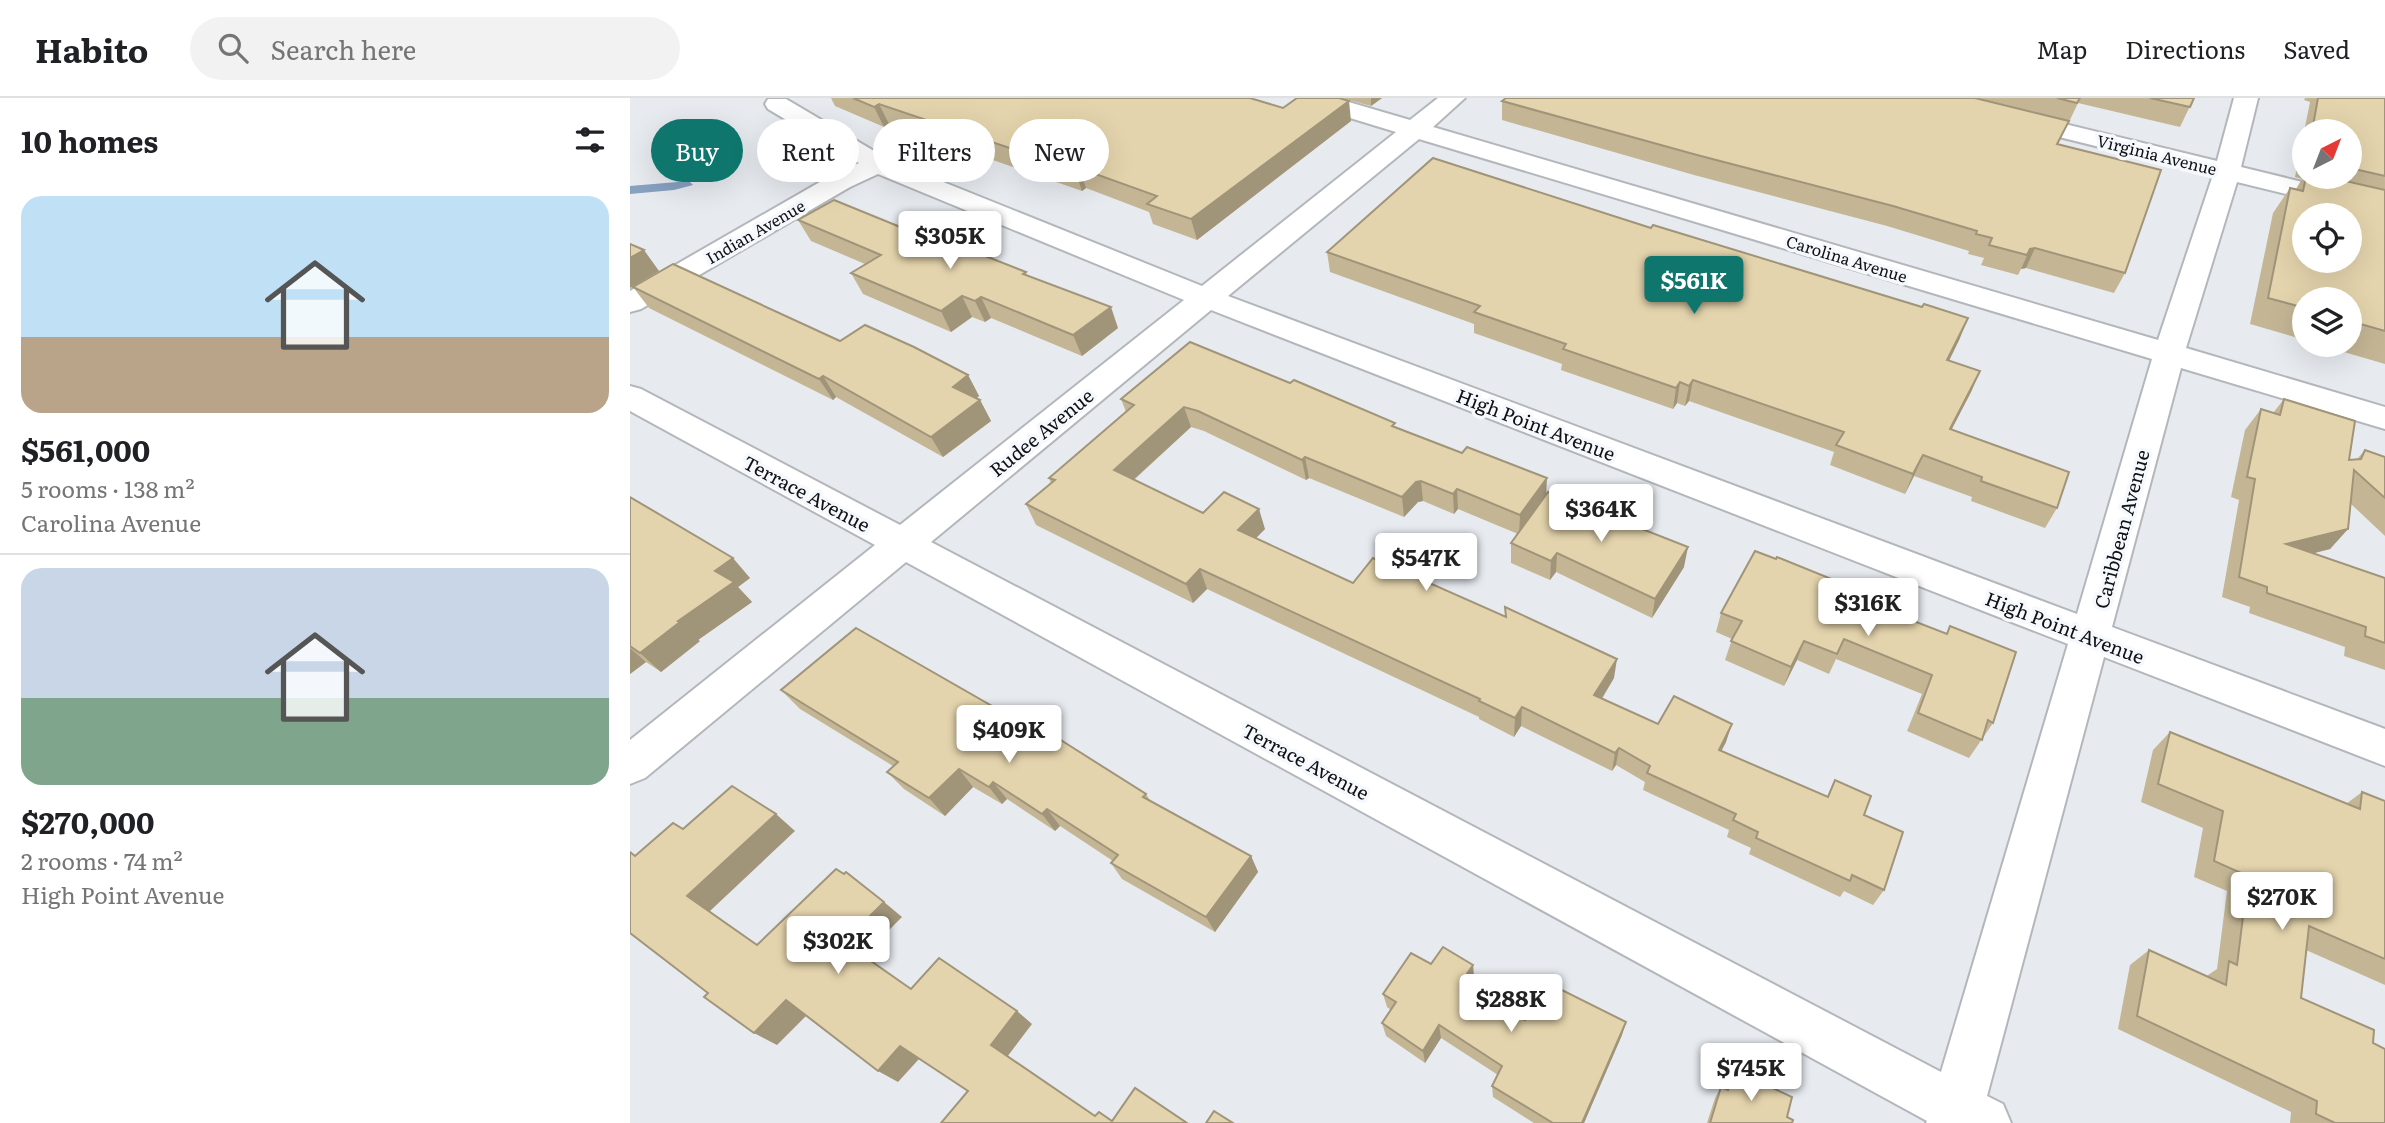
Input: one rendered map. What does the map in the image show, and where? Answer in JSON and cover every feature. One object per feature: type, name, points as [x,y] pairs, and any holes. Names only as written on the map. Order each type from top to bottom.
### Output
[{"type":"street","name":"Carolina Avenue","points":[[1309,98],[2385,418]]},
{"type":"street","name":"Rudee Avenue","points":[[630,765],[1452,98]]},
{"type":"street","name":"Virginia Avenue","points":[[1929,98],[2385,210]]},
{"type":"street","name":"Caribbean Avenue","points":[[1965,1118],[2169,354],[2227,172],[2246,98]]},
{"type":"street","name":"High Point Avenue","points":[[777,103],[873,161]]},
{"type":"street","name":"Indian Avenue","points":[[630,303],[841,181],[873,166]]},
{"type":"street","name":"High Point Avenue","points":[[921,182],[1206,298],[2385,748]]},
{"type":"street","name":"Terrace Avenue","points":[[630,397],[1965,1118]]},
{"type":"water","points":[[677,182],[690,182],[693,185],[674,190],[630,194],[630,186]]},
{"type":"building","points":[[853,98],[1250,98],[1283,108],[1297,98],[1339,98],[1349,101],[1191,219],[1147,204],[1157,196],[1109,179],[1109,119],[1009,119],[1009,148],[995,143],[995,119],[924,119],[879,104],[874,107]]},
{"type":"building","points":[[1506,98],[1975,98],[2069,121],[2057,144],[2161,170],[2125,273],[2035,248],[2030,249],[2027,255],[1989,245],[1992,238],[1976,234],[1977,231],[1502,101]]},
{"type":"building","points":[[2057,98],[2080,98],[2077,103]]},
{"type":"building","points":[[2150,98],[2194,98],[2190,107]]},
{"type":"building","points":[[2318,98],[2385,98],[2385,176],[2362,171],[2362,119],[2314,119]]},
{"type":"building","points":[[1433,158],[1651,228],[1653,225],[1922,307],[1924,304],[1968,318],[1947,360],[1980,371],[1950,429],[2069,472],[2057,508],[1981,481],[1982,477],[1923,455],[1913,474],[1836,445],[1844,432],[1693,380],[1689,386],[1680,382],[1676,388],[1563,349],[1566,344],[1474,312],[1480,306],[1327,252]]},
{"type":"building","points":[[2362,185],[2385,190],[2385,331],[2362,324],[2362,287],[2292,287],[2292,304],[2268,298],[2290,188],[2362,189]]},
{"type":"building","points":[[834,200],[915,233],[919,230],[1026,272],[1023,274],[1111,307],[1073,335],[981,297],[975,301],[962,296],[941,311],[851,273],[881,255],[798,220]]},
{"type":"building","points":[[630,244],[644,250],[630,258]]},
{"type":"building","points":[[673,264],[840,341],[865,325],[968,375],[953,387],[980,400],[931,437],[823,376],[819,379],[633,287]]},
{"type":"building","points":[[1190,342],[1290,383],[1294,380],[1395,423],[1392,426],[1462,453],[1467,447],[1547,478],[1520,515],[1457,489],[1453,494],[1421,481],[1416,482],[1402,497],[1305,457],[1302,460],[1184,407],[1114,470],[1203,513],[1224,492],[1259,509],[1238,530],[1353,583],[1373,558],[1506,617],[1505,607],[1617,659],[1594,695],[1658,724],[1674,696],[1732,724],[1719,750],[1828,797],[1835,780],[1871,796],[1864,815],[1903,832],[1884,890],[1852,875],[1850,881],[1756,838],[1758,832],[1733,820],[1736,814],[1647,773],[1650,766],[1619,748],[1615,753],[1522,707],[1515,718],[1479,701],[1480,699],[1200,569],[1186,584],[1026,504],[1055,480],[1049,478],[1134,405],[1121,399]]},
{"type":"building","points":[[2284,399],[2355,421],[2349,460],[2361,459],[2365,450],[2385,457],[2385,498],[2354,470],[2348,529],[2286,544],[2385,578],[2385,643],[2365,636],[2366,627],[2267,593],[2267,587],[2239,577],[2255,479],[2247,477],[2261,409],[2280,415]]},
{"type":"building","points":[[1548,492],[1688,547],[1655,599],[1557,553],[1551,561],[1511,543]]},
{"type":"building","points":[[630,497],[733,558],[715,571],[734,582],[678,621],[680,622],[640,653],[630,646]]},
{"type":"building","points":[[1755,551],[1776,559],[1777,557],[1866,593],[1862,601],[1947,634],[1950,626],[2016,652],[1993,723],[1988,720],[1982,740],[1918,713],[1932,675],[1844,639],[1837,654],[1804,641],[1791,667],[1731,641],[1742,621],[1721,613]]},
{"type":"building","points":[[856,628],[1053,741],[1056,737],[1146,794],[1143,797],[1251,856],[1206,917],[1111,863],[1118,855],[1047,809],[1042,814],[993,782],[989,787],[959,769],[929,798],[887,772],[898,762],[781,690]]},
{"type":"building","points":[[2170,732],[2360,809],[2362,792],[2385,801],[2385,959],[2309,926],[2301,998],[2374,1030],[2373,1043],[2385,1049],[2385,1123],[2335,1123],[2316,1114],[2317,1101],[2137,1016],[2149,950],[2226,985],[2229,961],[2237,965],[2248,876],[2214,861],[2223,811],[2158,784]]},
{"type":"building","points":[[732,786],[776,814],[687,896],[757,945],[836,869],[844,874],[846,872],[884,902],[844,942],[911,989],[939,958],[1017,1011],[991,1045],[1095,1116],[1099,1112],[1112,1121],[1135,1088],[1187,1123],[941,1123],[968,1091],[900,1046],[878,1071],[786,1000],[754,1033],[704,997],[708,993],[630,933],[630,852],[635,856],[673,823],[683,829]]},
{"type":"building","points":[[1443,947],[1473,965],[1462,981],[1525,1020],[1544,981],[1626,1022],[1582,1123],[1553,1123],[1492,1086],[1502,1066],[1439,1025],[1423,1051],[1382,1023],[1396,1002],[1383,994],[1411,953],[1431,964]]},
{"type":"building","points":[[1734,1070],[1792,1097],[1787,1117],[1793,1120],[1792,1123],[1710,1123],[1721,1087],[1728,1090]]},
{"type":"building","points":[[1214,1111],[1233,1123],[1206,1123]]}]
